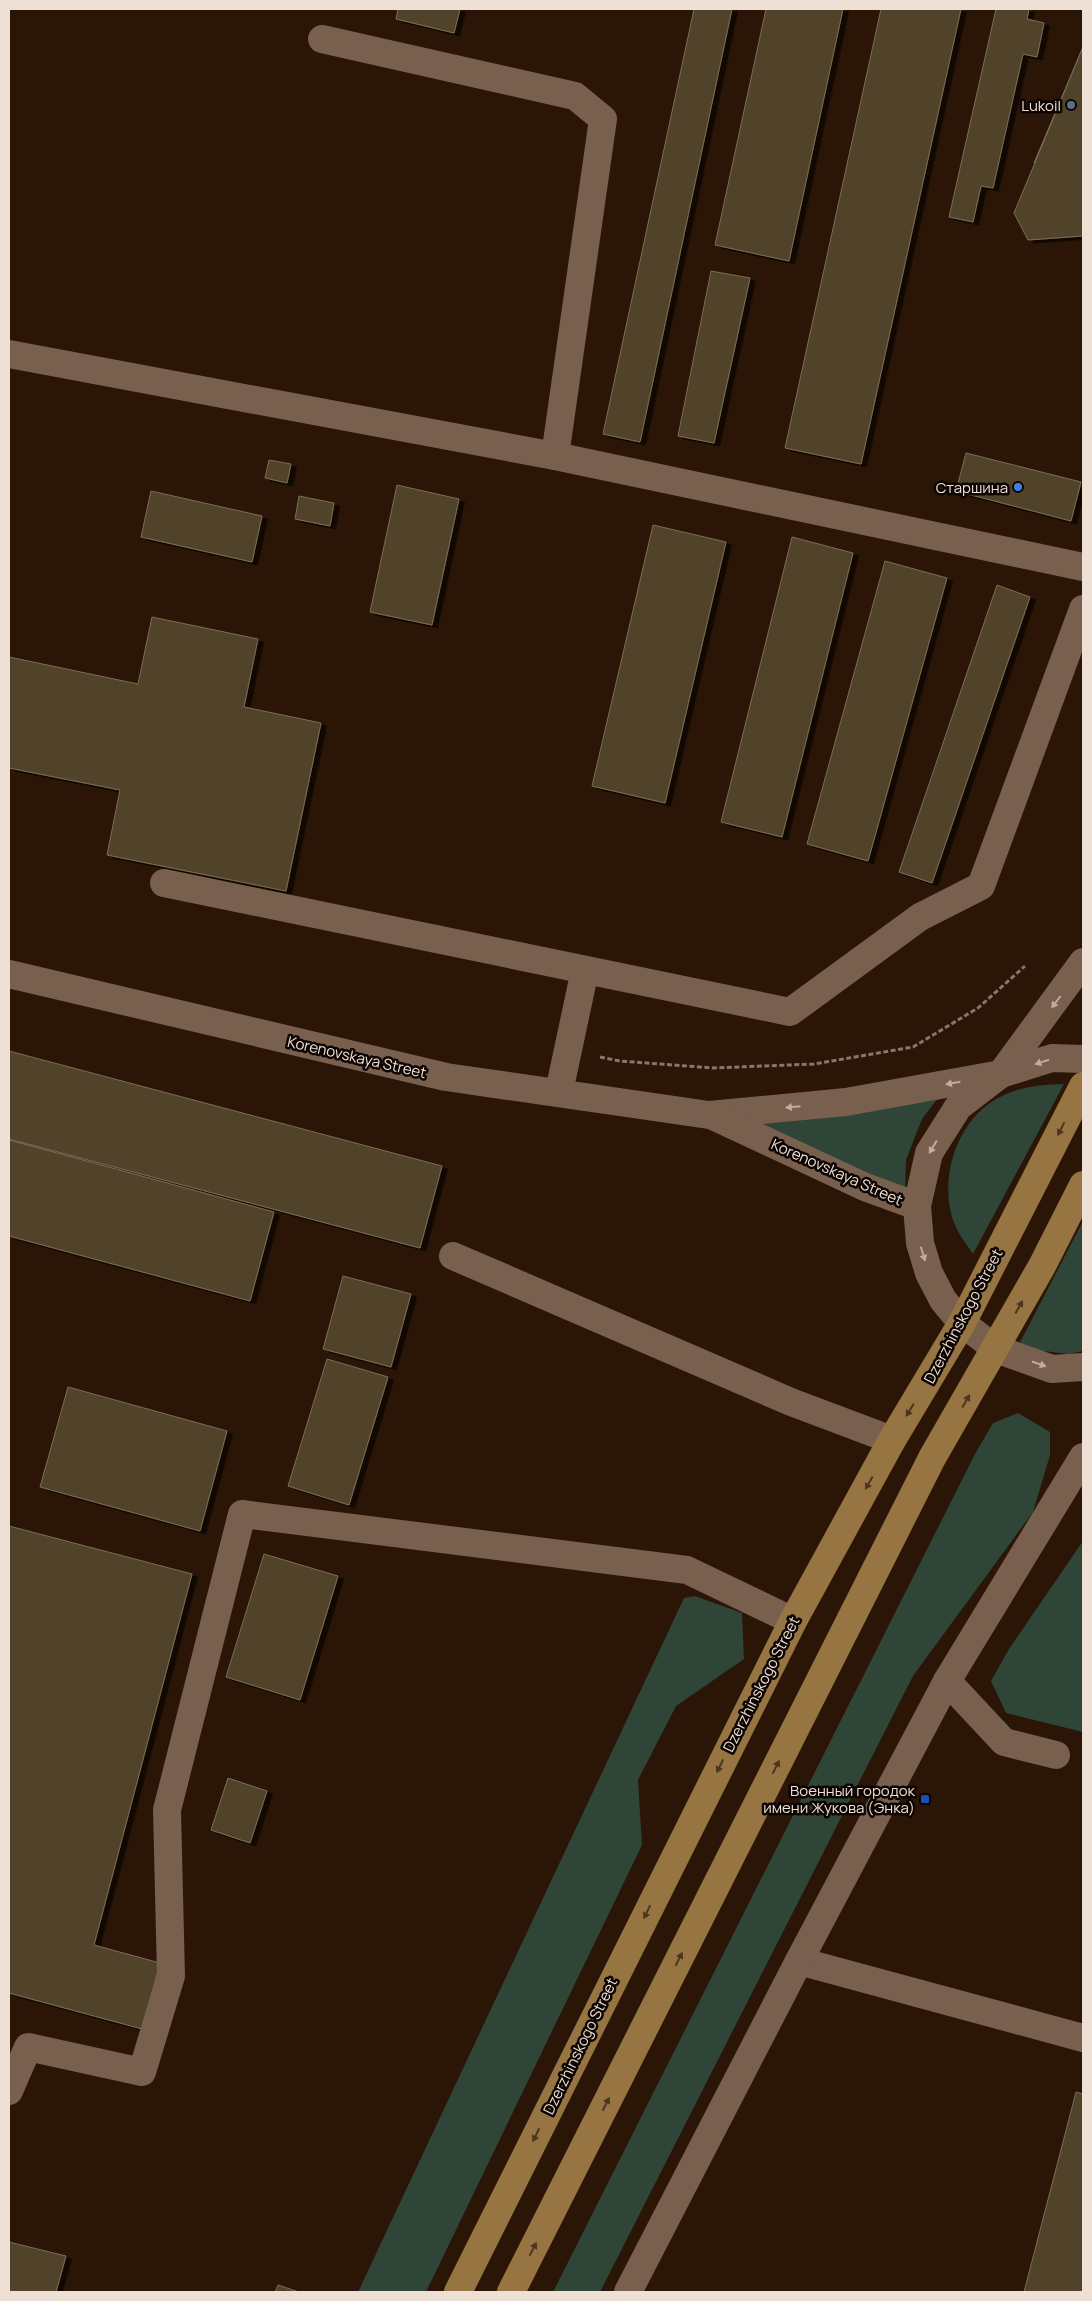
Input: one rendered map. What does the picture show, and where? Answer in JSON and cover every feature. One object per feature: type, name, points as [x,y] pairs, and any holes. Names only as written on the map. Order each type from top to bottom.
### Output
[{"type":"main road","name":"Dzerzhinskogo Street","points":[[458,2292],[793,1621],[892,1440],[962,1323],[1083,1086]]},
{"type":"main road","points":[[511,2292],[932,1458],[1042,1266],[1083,1185]]},
{"type":"street","points":[[322,39],[576,96],[603,119],[555,456]]},
{"type":"street","points":[[9,354],[555,456],[1083,567]]},
{"type":"street","points":[[164,883],[790,1012],[920,917],[981,886],[1083,609]]},
{"type":"street","points":[[917,1206],[929,1153],[958,1107],[1001,1074],[1083,962]]},
{"type":"street","points":[[559,1092],[585,970]]},
{"type":"street","name":"Korenovskaya Street","points":[[9,974],[446,1077],[709,1114],[846,1102],[1001,1074],[1052,1058],[1083,1058]]},
{"type":"street","name":"Korenovskaya Street","points":[[709,1114],[865,1186],[917,1206],[920,1243],[928,1273],[943,1300],[962,1323],[996,1349],[1052,1369],[1083,1367]]},
{"type":"street","points":[[453,1256],[777,1396],[892,1440]]},
{"type":"street","points":[[628,2292],[799,1961],[947,1681],[1083,1457]]},
{"type":"street","points":[[9,2091],[28,2047],[142,2072],[171,1976],[167,1810],[242,1514],[687,1570],[793,1621]]},
{"type":"street","points":[[947,1681],[1004,1742],[1056,1755]]},
{"type":"street","points":[[799,1961],[1083,2038]]},
{"type":"path","points":[[568,1051],[620,1061],[713,1068],[814,1064],[913,1048],[978,1008],[1025,966]]},
{"type":"green space","points":[[1064,1084],[973,1254],[955,1225],[950,1208],[948,1190],[954,1154],[961,1137],[971,1121],[983,1108],[998,1098],[1030,1087]]},
{"type":"green space","points":[[942,1093],[922,1119],[906,1160],[905,1192],[750,1123]]},
{"type":"green space","points":[[1083,1221],[1083,1351],[1069,1354],[1017,1348]]},
{"type":"green space","points":[[1018,1413],[1050,1432],[1050,1455],[1033,1512],[913,1676],[600,2292],[553,2292],[975,1454],[993,1423]]},
{"type":"green space","points":[[1083,1541],[1083,1732],[1006,1713],[991,1681],[1009,1649]]},
{"type":"green space","points":[[695,1596],[742,1613],[744,1659],[676,1706],[638,1780],[642,1845],[426,2292],[358,2292],[684,1598]]},
{"type":"building","points":[[398,9],[460,9],[454,33],[396,19]]},
{"type":"building","points":[[694,9],[732,9],[640,442],[603,434]]},
{"type":"building","points":[[766,9],[843,9],[789,261],[715,245]]},
{"type":"building","points":[[881,9],[961,9],[861,464],[785,448]]},
{"type":"building","points":[[996,9],[1029,9],[1027,19],[1044,23],[1037,57],[1023,54],[993,188],[981,186],[973,222],[949,217]]},
{"type":"building","points":[[1083,47],[1083,184],[1034,163]]},
{"type":"building","name":"Lukoil","points":[[1083,47],[1083,236],[1028,240],[1014,213]]},
{"type":"building","points":[[711,271],[750,278],[714,443],[678,436]]},
{"type":"building","name":"Старшина","points":[[966,453],[1081,482],[1071,521],[956,491]]},
{"type":"building","points":[[269,460],[291,464],[287,483],[265,478]]},
{"type":"building","points":[[397,485],[459,499],[432,625],[370,612]]},
{"type":"building","points":[[151,491],[262,516],[252,562],[141,537]]},
{"type":"building","points":[[299,496],[334,503],[330,526],[295,519]]},
{"type":"building","points":[[653,525],[726,542],[665,803],[592,786]]},
{"type":"building","points":[[792,537],[853,553],[782,837],[721,822]]},
{"type":"building","points":[[885,561],[947,578],[868,861],[807,844]]},
{"type":"building","points":[[997,585],[1030,597],[932,883],[899,872]]},
{"type":"building","points":[[152,617],[258,639],[244,707],[321,723],[286,891],[107,855],[120,790],[9,768],[9,657],[138,684]]},
{"type":"building","points":[[9,1051],[442,1166],[420,1248],[9,1139]]},
{"type":"building","points":[[9,1140],[274,1212],[250,1301],[9,1236]]},
{"type":"building","points":[[343,1276],[411,1294],[391,1367],[323,1349]]},
{"type":"building","points":[[327,1359],[388,1377],[349,1505],[288,1486]]},
{"type":"building","points":[[68,1387],[227,1431],[200,1531],[40,1487]]},
{"type":"building","points":[[9,1526],[192,1574],[94,1945],[160,1963],[142,2029],[9,1993]]},
{"type":"building","points":[[264,1554],[338,1576],[300,1700],[226,1677]]},
{"type":"building","points":[[228,1778],[267,1791],[250,1843],[211,1830]]},
{"type":"building","points":[[1076,2092],[1083,2094],[1083,2292],[1024,2292]]},
{"type":"building","points":[[9,2242],[66,2256],[56,2292],[9,2292]]},
{"type":"building","points":[[278,2285],[299,2292],[275,2292]]},
{"type":"place","name":"Lukoil","points":[[1071,105]]},
{"type":"place","name":"Старшина","points":[[1018,487]]},
{"type":"place","name":"Военный городок имени Жукова (Энка)","points":[[925,1799]]}]
